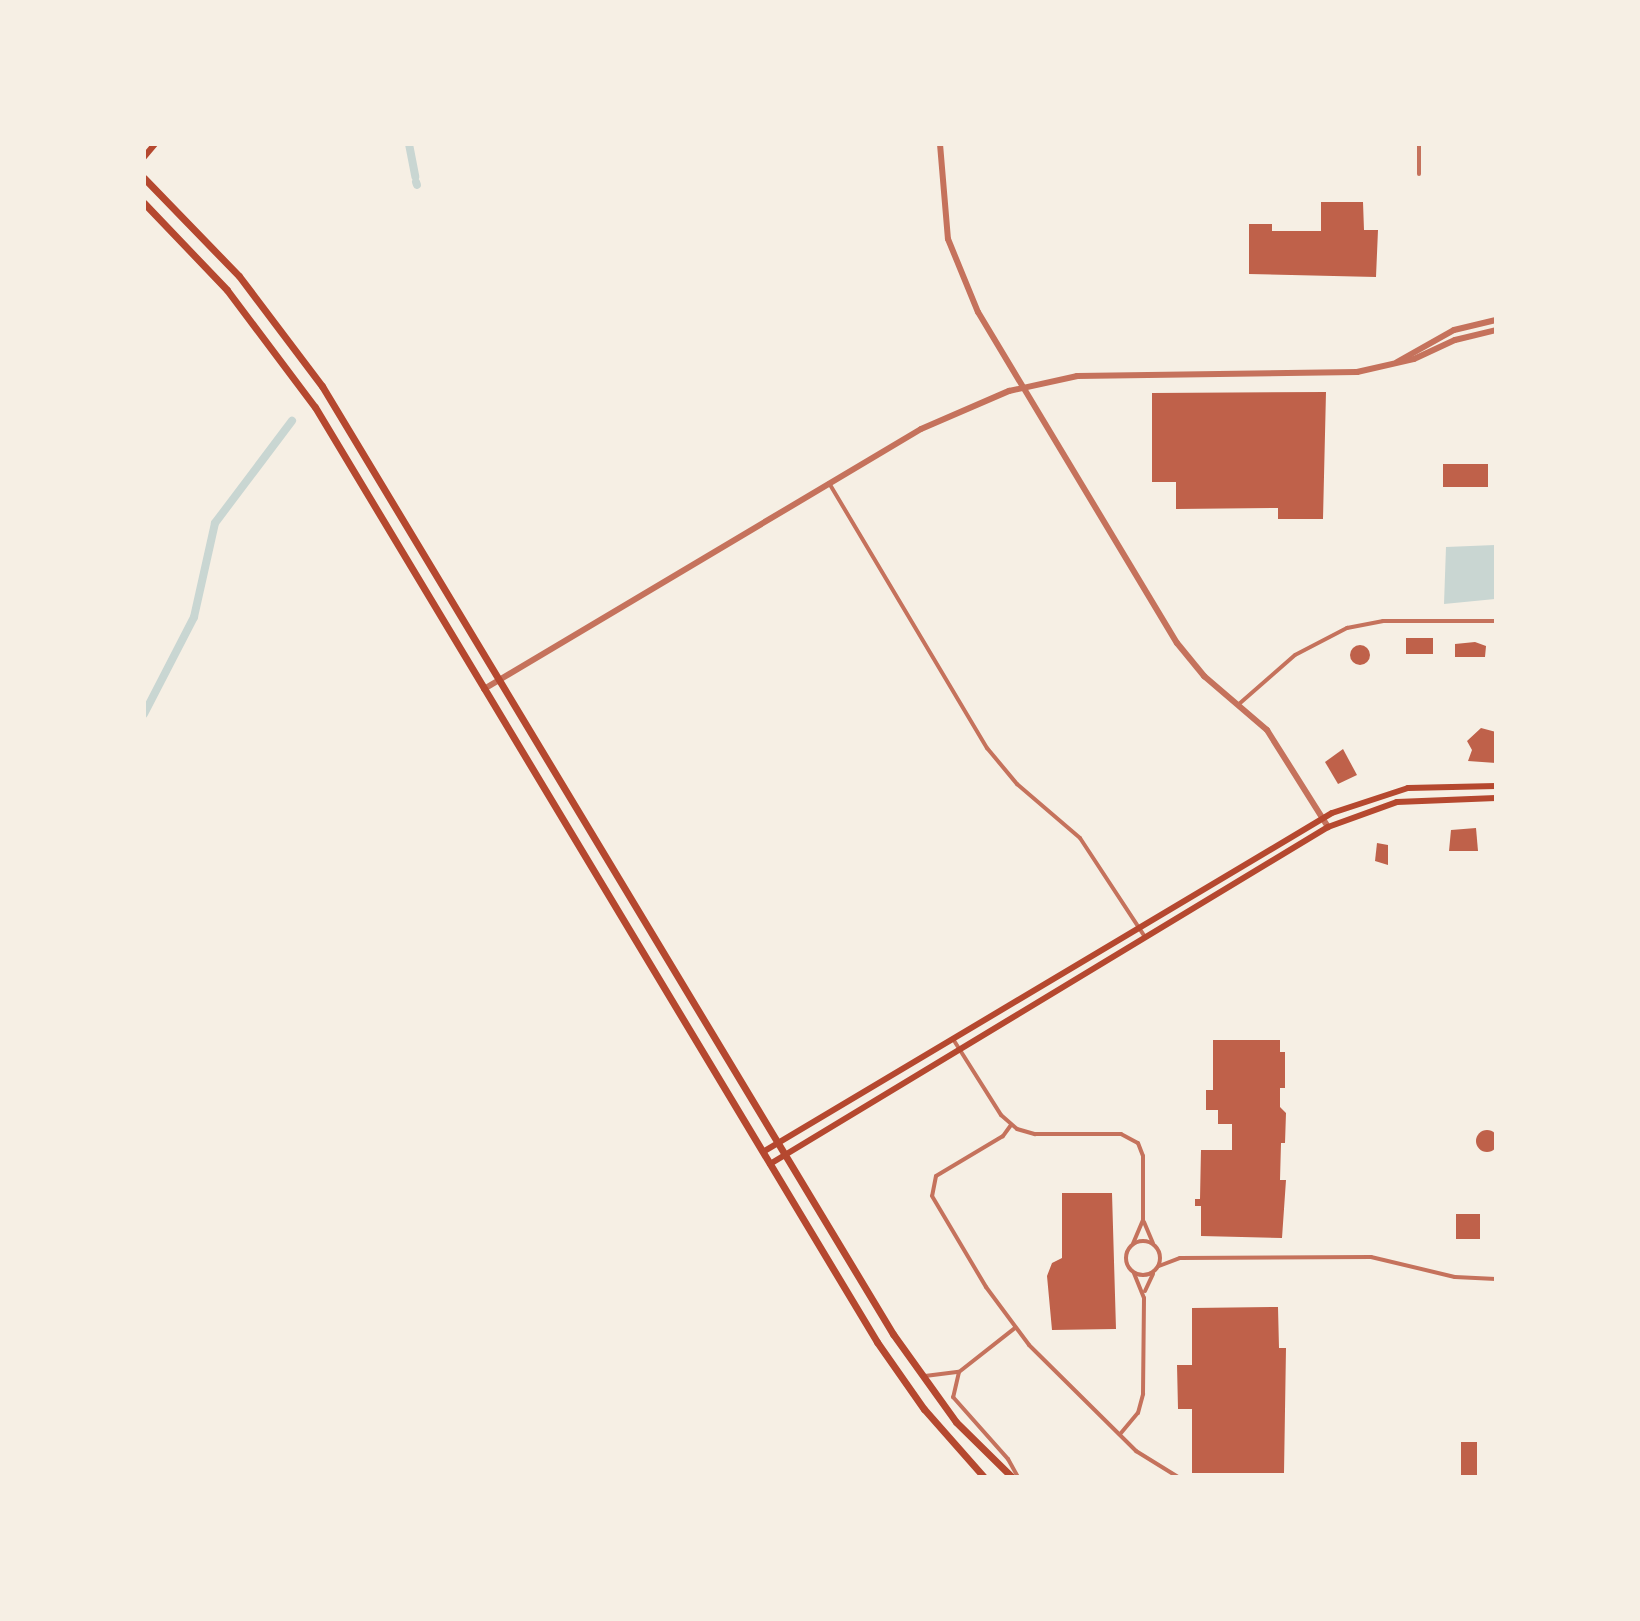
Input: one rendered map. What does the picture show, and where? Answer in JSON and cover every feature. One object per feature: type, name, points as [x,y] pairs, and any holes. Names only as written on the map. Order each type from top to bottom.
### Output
[{"type":"highway","points":[[144,178],[230,266],[302,357],[919,1374],[968,1436],[1012,1477]]},
{"type":"highway","points":[[144,203],[227,290],[305,392],[892,1366],[984,1477]]},
{"type":"main road","points":[[144,157],[155,144]]},
{"type":"main road","points":[[763,1152],[1322,818],[1393,791],[1496,786]]},
{"type":"main road","points":[[770,1164],[1328,827],[1397,802],[1496,798]]},
{"type":"street","points":[[940,144],[943,211],[957,268],[1023,386],[1177,643],[1204,676],[1239,704],[1277,742],[1328,827]]},
{"type":"street","points":[[1419,144],[1419,174]]},
{"type":"street","points":[[1397,362],[1454,330],[1496,320]]},
{"type":"street","points":[[484,689],[936,421],[1023,386],[1077,376],[1345,373],[1397,362],[1496,330]]},
{"type":"street","points":[[829,483],[987,748],[1017,784],[1080,838],[1145,937]]},
{"type":"street","points":[[1239,704],[1295,655],[1347,628],[1383,621],[1496,621]]},
{"type":"street","points":[[953,1039],[1011,1125],[1035,1134],[1121,1134],[1135,1139],[1143,1156],[1143,1220],[1126,1259],[1144,1298],[1143,1401],[1121,1433]]},
{"type":"street","points":[[1011,1125],[1003,1136],[936,1176],[930,1189],[1015,1328],[1142,1456],[1178,1477]]},
{"type":"street","points":[[1143,1220],[1156,1247],[1157,1268],[1144,1298]]},
{"type":"street","points":[[1133,1244],[1156,1247],[1180,1258]]},
{"type":"street","points":[[1134,1273],[1180,1258],[1383,1258],[1455,1277],[1496,1279]]},
{"type":"street","points":[[919,1374],[959,1372],[1015,1328]]},
{"type":"street","points":[[959,1372],[953,1397],[1018,1477]]},
{"type":"shaded area","points":[[1495,545],[1495,599],[1444,604],[1446,547]]},
{"type":"building","points":[[1321,202],[1363,202],[1364,230],[1378,230],[1376,277],[1249,274],[1249,224],[1272,224],[1272,231],[1321,231]]},
{"type":"building","points":[[1326,392],[1323,519],[1278,519],[1278,508],[1176,509],[1176,482],[1152,482],[1152,393]]},
{"type":"building","points":[[1443,464],[1488,464],[1488,487],[1443,487]]},
{"type":"building","points":[[1406,638],[1433,638],[1433,654],[1406,654]]},
{"type":"building","points":[[1475,642],[1486,646],[1485,657],[1455,657],[1455,644]]},
{"type":"building","points":[[1360,645],[1367,648],[1370,655],[1367,662],[1360,665],[1353,662],[1350,655],[1353,648]]},
{"type":"building","points":[[1481,728],[1496,732],[1496,763],[1468,761],[1472,750],[1467,741]]},
{"type":"building","points":[[1343,749],[1357,775],[1338,784],[1325,762]]},
{"type":"building","points":[[1476,828],[1478,851],[1449,851],[1451,830]]},
{"type":"building","points":[[1377,843],[1388,845],[1388,865],[1375,861]]},
{"type":"building","points":[[1213,1040],[1280,1040],[1280,1052],[1285,1052],[1285,1088],[1280,1088],[1280,1107],[1286,1113],[1285,1143],[1281,1143],[1280,1180],[1286,1180],[1282,1238],[1201,1236],[1201,1206],[1195,1206],[1195,1199],[1200,1199],[1201,1150],[1232,1150],[1232,1124],[1218,1124],[1218,1110],[1206,1110],[1206,1090],[1213,1090]]},
{"type":"building","points":[[1487,1130],[1495,1133],[1498,1141],[1495,1149],[1487,1152],[1479,1149],[1476,1141],[1479,1133]]},
{"type":"building","points":[[1062,1193],[1112,1193],[1116,1329],[1052,1330],[1047,1276],[1052,1263],[1062,1258]]},
{"type":"building","points":[[1456,1214],[1480,1214],[1480,1239],[1456,1239]]},
{"type":"building","points":[[1278,1307],[1279,1348],[1286,1348],[1284,1473],[1192,1473],[1192,1409],[1178,1409],[1177,1365],[1192,1365],[1192,1308]]},
{"type":"building","points":[[1461,1442],[1477,1442],[1477,1477],[1461,1477]]},
{"type":"waterway","points":[[409,144],[415,176]]},
{"type":"waterway","points":[[144,714],[194,617],[215,523],[292,421]]}]
